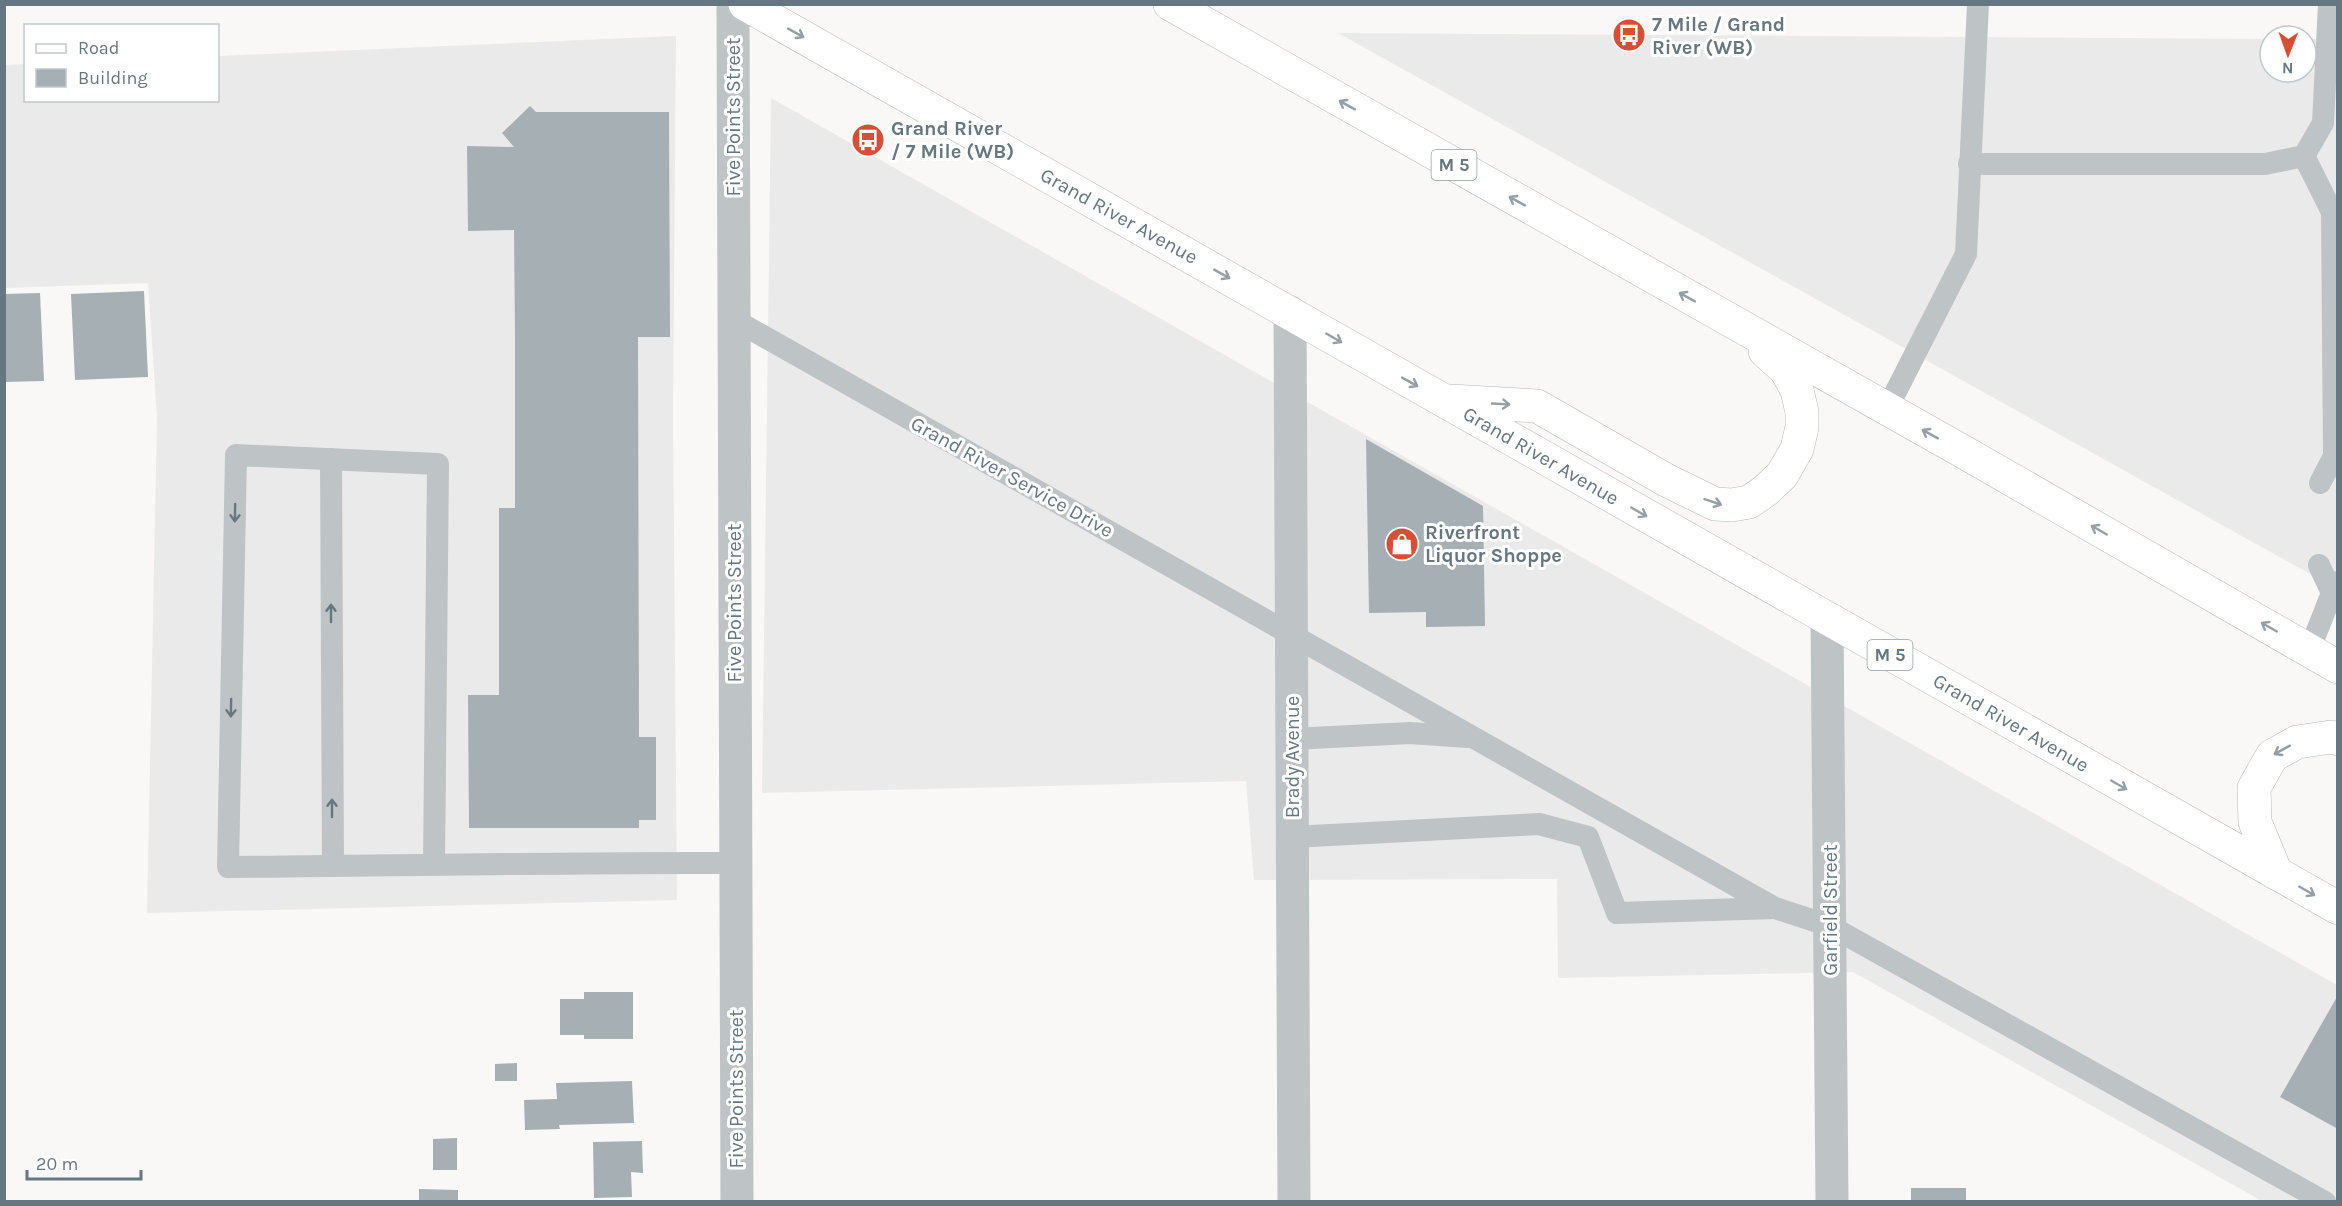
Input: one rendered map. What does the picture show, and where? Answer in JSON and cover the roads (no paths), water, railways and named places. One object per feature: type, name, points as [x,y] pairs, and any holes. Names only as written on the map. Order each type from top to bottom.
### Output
[{"type":"main road","name":"Grand River Avenue","points":[[745,4],[2337,908]]},
{"type":"main road","name":"M 5","points":[[1170,4],[1887,409],[2337,667]]},
{"type":"main road","points":[[1442,400],[1538,406],[1666,480],[1715,504],[1732,505],[1749,502],[1766,491],[1782,475],[1797,449],[1802,427],[1802,412],[1797,390],[1786,370],[1738,325]]},
{"type":"main road","points":[[2276,873],[2255,822],[2254,788],[2272,756],[2297,742],[2331,737],[2337,739]]},
{"type":"street","name":"Five Points Street","points":[[732,4],[737,1202]]},
{"type":"street","name":"Brady Avenue","points":[[1290,312],[1294,1202]]},
{"type":"street","name":"Garfield Street","points":[[1827,619],[1832,1202]]},
{"type":"lane","points":[[1887,409],[1966,254],[1978,4]]},
{"type":"lane","points":[[1970,164],[2265,164],[2304,156],[2323,123],[2329,4]]},
{"type":"lane","points":[[2304,156],[2332,212],[2336,461],[2320,483]]},
{"type":"lane","name":"Grand River Service Drive","points":[[733,319],[1291,634]]},
{"type":"lane","points":[[434,866],[438,464],[236,455],[228,867],[434,866],[735,862]]},
{"type":"lane","points":[[331,459],[333,866]]},
{"type":"lane","points":[[2309,651],[2335,587],[2319,565]]},
{"type":"lane","points":[[1291,634],[1775,908],[1830,926],[2325,1202]]},
{"type":"lane","points":[[1292,740],[1410,733],[1474,738]]},
{"type":"lane","points":[[1292,837],[1539,824],[1588,837],[1617,913],[1775,908]]},
{"type":"place","name":"7 Mile / Grand River (WB)","points":[[1629,35]]},
{"type":"place","name":"Grand River / 7 Mile (WB)","points":[[868,140]]},
{"type":"place","name":"Riverfront Liquor Shoppe","points":[[1402,544]]}]
